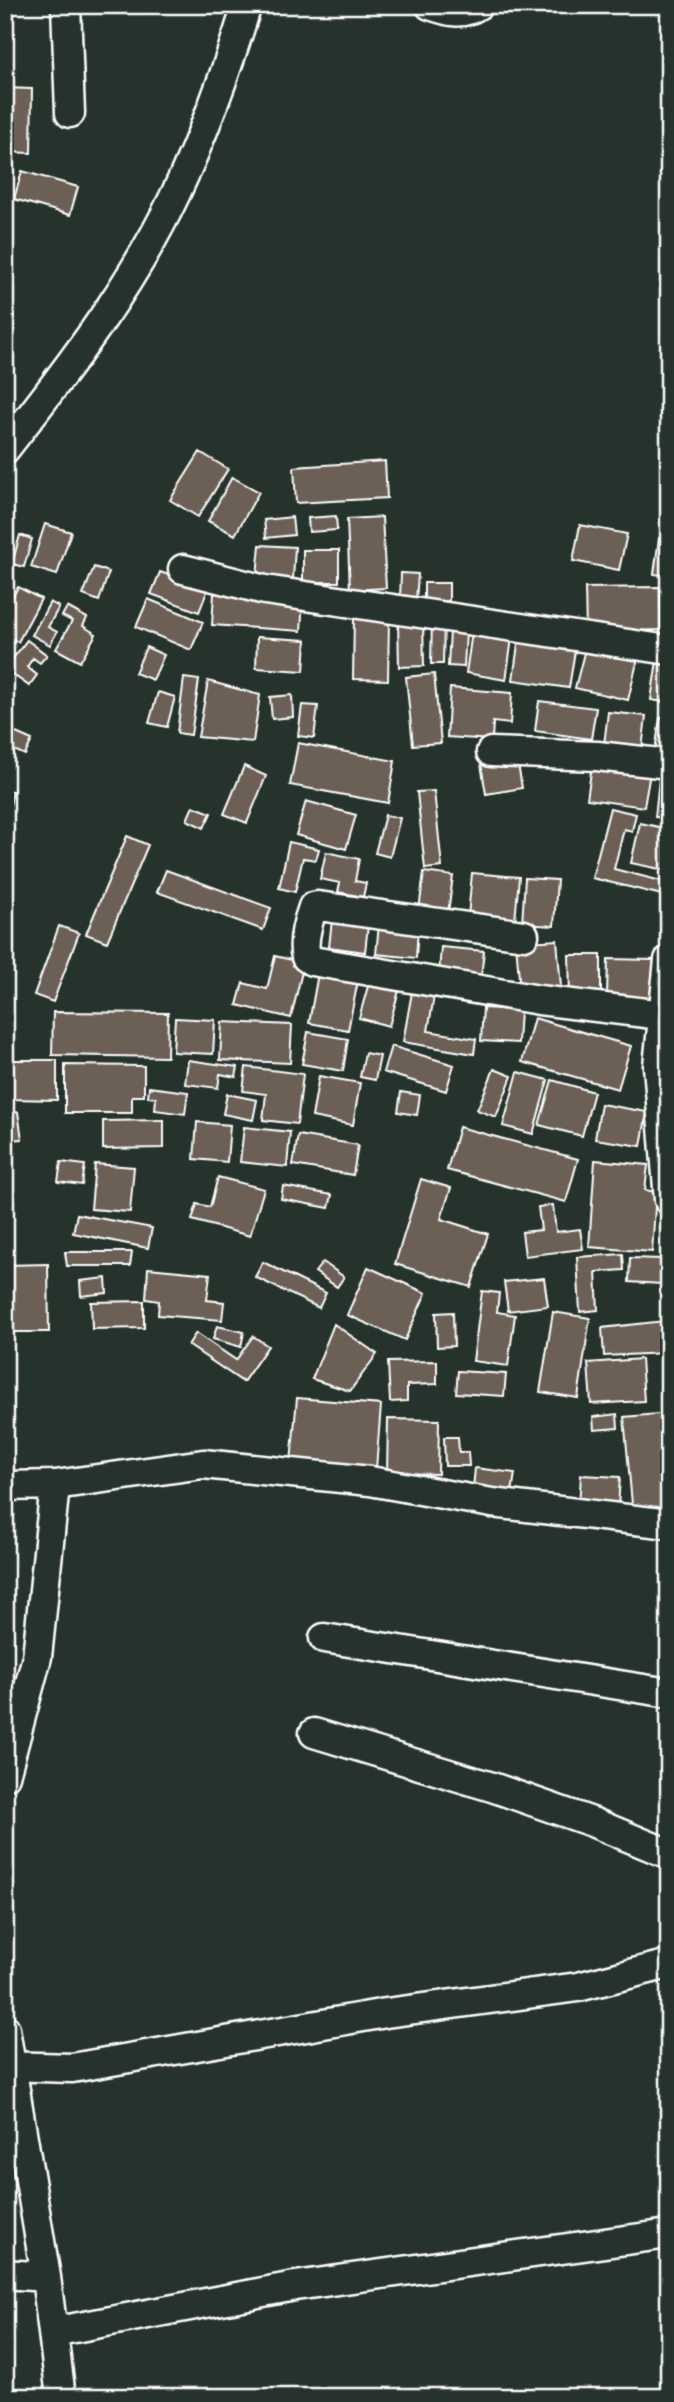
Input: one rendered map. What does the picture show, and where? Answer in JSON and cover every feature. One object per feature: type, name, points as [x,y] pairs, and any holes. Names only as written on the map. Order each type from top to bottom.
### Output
[{"type":"street","points":[[66,5],[70,113]]},
{"type":"street","points":[[5,449],[126,283],[174,197],[209,115],[247,5]]},
{"type":"street","points":[[430,5],[449,12],[468,12],[478,5]]},
{"type":"street","points":[[183,569],[265,590],[669,650]]},
{"type":"street","points":[[491,752],[597,756],[669,764]]},
{"type":"street","points":[[524,935],[318,906],[313,907],[311,913],[304,950],[306,957],[312,961],[455,988],[662,1015]]},
{"type":"street","points":[[669,960],[658,1066],[669,1200]]},
{"type":"street","points":[[5,1486],[55,1485],[203,1464],[370,1480],[492,1503],[669,1524]]},
{"type":"street","points":[[6,1770],[37,1657],[55,1485]]},
{"type":"street","points":[[324,1638],[669,1693]]},
{"type":"street","points":[[314,1733],[492,1787],[592,1822],[669,1854]]},
{"type":"street","points":[[7,2066],[85,2066],[386,2012],[578,1987],[669,1964]]},
{"type":"street","points":[[5,2029],[7,2066],[47,2277],[61,2397]]},
{"type":"street","points":[[53,2332],[295,2286],[669,2234]]},
{"type":"street","points":[[5,2274],[47,2277]]},
{"type":"building","points":[[5,88],[32,89],[31,153],[5,152]]},
{"type":"building","points":[[22,171],[78,187],[70,215],[14,199]]},
{"type":"building","points":[[200,452],[228,469],[198,517],[170,500]]},
{"type":"building","points":[[385,461],[387,498],[296,503],[294,467]]},
{"type":"building","points":[[232,477],[259,492],[235,535],[208,521]]},
{"type":"building","points":[[336,516],[337,530],[309,532],[308,518]]},
{"type":"building","points":[[292,517],[294,535],[266,538],[264,520]]},
{"type":"building","points":[[382,517],[386,588],[350,590],[347,519]]},
{"type":"building","points":[[45,524],[71,532],[57,575],[31,567]]},
{"type":"building","points":[[580,525],[627,534],[619,570],[573,561]]},
{"type":"building","points":[[20,535],[32,539],[24,567],[12,564]]},
{"type":"building","points":[[659,538],[669,539],[669,576],[654,574]]},
{"type":"building","points":[[260,545],[295,547],[293,579],[257,576]]},
{"type":"building","points":[[303,550],[339,550],[339,582],[303,582]]},
{"type":"building","points":[[94,567],[109,572],[99,601],[83,595]]},
{"type":"building","points":[[160,572],[208,589],[199,612],[151,594]]},
{"type":"building","points":[[401,573],[418,574],[416,601],[400,600]]},
{"type":"building","points":[[424,583],[449,583],[449,601],[424,602]]},
{"type":"building","points":[[18,587],[41,599],[18,642],[5,636],[5,610]]},
{"type":"building","points":[[660,587],[661,630],[586,632],[585,588]]},
{"type":"building","points":[[214,593],[303,599],[301,631],[212,625]]},
{"type":"building","points":[[148,599],[203,622],[191,650],[136,627]]},
{"type":"building","points":[[50,602],[59,607],[48,627],[57,632],[50,645],[32,635]]},
{"type":"building","points":[[67,607],[87,618],[83,626],[96,634],[80,662],[56,649],[72,621],[62,616]]},
{"type":"building","points":[[354,618],[389,618],[388,680],[353,679]]},
{"type":"building","points":[[423,620],[424,666],[399,667],[398,621]]},
{"type":"building","points":[[432,621],[444,621],[443,664],[431,664]]},
{"type":"building","points":[[450,631],[466,632],[464,667],[448,666]]},
{"type":"building","points":[[472,632],[512,638],[506,680],[466,673]]},
{"type":"building","points":[[257,637],[306,640],[304,671],[256,668]]},
{"type":"building","points":[[519,637],[576,644],[569,688],[513,680]]},
{"type":"building","points":[[27,640],[47,655],[40,663],[33,658],[27,667],[37,675],[29,686],[5,669]]},
{"type":"building","points":[[587,641],[639,654],[628,700],[575,688]]},
{"type":"building","points":[[146,647],[164,655],[153,680],[135,673]]},
{"type":"building","points":[[658,654],[669,656],[669,703],[651,700]]},
{"type":"building","points":[[434,674],[441,743],[413,745],[406,677]]},
{"type":"building","points":[[184,678],[199,680],[191,735],[177,733]]},
{"type":"building","points":[[208,681],[260,695],[253,742],[198,737]]},
{"type":"building","points":[[450,688],[512,693],[510,724],[493,722],[492,740],[447,737]]},
{"type":"building","points":[[158,692],[175,697],[167,727],[149,723]]},
{"type":"building","points":[[292,695],[293,717],[272,719],[270,697]]},
{"type":"building","points":[[539,701],[596,708],[591,739],[535,731]]},
{"type":"building","points":[[302,705],[318,706],[314,738],[298,736]]},
{"type":"building","points":[[608,712],[646,716],[642,749],[604,745]]},
{"type":"building","points":[[660,718],[669,719],[669,753],[655,751]]},
{"type":"building","points":[[9,730],[32,740],[25,755],[5,746]]},
{"type":"building","points":[[298,743],[395,761],[388,803],[290,785]]},
{"type":"building","points":[[517,758],[522,788],[486,794],[481,764]]},
{"type":"building","points":[[592,765],[650,773],[644,807],[587,799]]},
{"type":"building","points":[[244,766],[266,776],[247,823],[224,814]]},
{"type":"building","points":[[660,770],[669,771],[669,818],[655,817]]},
{"type":"building","points":[[5,790],[13,791],[6,824],[5,824]]},
{"type":"building","points":[[434,791],[442,867],[425,869],[417,792]]},
{"type":"building","points":[[306,801],[356,815],[346,849],[296,835]]},
{"type":"building","points":[[193,806],[211,813],[204,828],[187,820]]},
{"type":"building","points":[[610,808],[636,814],[632,831],[624,829],[614,869],[665,882],[662,895],[592,878]]},
{"type":"building","points":[[385,815],[400,818],[390,857],[375,853]]},
{"type":"building","points":[[640,823],[669,829],[665,870],[631,863]]},
{"type":"building","points":[[127,836],[148,845],[107,942],[86,934]]},
{"type":"building","points":[[289,842],[319,849],[316,860],[303,858],[295,892],[279,888]]},
{"type":"building","points":[[326,852],[359,859],[355,881],[366,883],[363,897],[338,892],[340,883],[320,879]]},
{"type":"building","points":[[166,870],[271,908],[263,930],[157,892]]},
{"type":"building","points":[[424,872],[453,876],[448,913],[419,910]]},
{"type":"building","points":[[472,873],[519,877],[515,921],[468,917]]},
{"type":"building","points":[[525,878],[557,880],[554,926],[522,924]]},
{"type":"building","points":[[332,920],[368,925],[365,952],[329,947]]},
{"type":"building","points":[[379,924],[418,928],[416,958],[376,954]]},
{"type":"building","points":[[59,926],[79,933],[53,1002],[34,995]]},
{"type":"building","points":[[557,940],[561,987],[520,990],[516,943]]},
{"type":"building","points":[[441,947],[484,951],[481,977],[439,973]]},
{"type":"building","points":[[569,955],[601,955],[601,996],[570,996]]},
{"type":"building","points":[[275,956],[304,963],[291,1018],[237,1005],[243,983],[267,989]]},
{"type":"building","points":[[608,959],[654,960],[653,998],[607,996]]},
{"type":"building","points":[[319,968],[359,976],[348,1030],[309,1023]]},
{"type":"building","points":[[370,979],[400,987],[389,1026],[359,1018]]},
{"type":"building","points":[[412,992],[434,996],[428,1031],[476,1039],[474,1054],[403,1042]]},
{"type":"building","points":[[483,1008],[520,1010],[518,1043],[481,1041]]},
{"type":"building","points":[[53,1012],[168,1013],[167,1057],[52,1055]]},
{"type":"building","points":[[175,1018],[215,1020],[213,1054],[173,1052]]},
{"type":"building","points":[[534,1018],[631,1046],[618,1089],[522,1062]]},
{"type":"building","points":[[222,1022],[292,1025],[290,1063],[220,1060]]},
{"type":"building","points":[[308,1032],[348,1039],[343,1071],[302,1064]]},
{"type":"building","points":[[391,1046],[454,1065],[446,1091],[383,1072]]},
{"type":"building","points":[[365,1053],[380,1056],[375,1080],[360,1077]]},
{"type":"building","points":[[10,1060],[57,1060],[57,1100],[10,1099]]},
{"type":"building","points":[[188,1060],[238,1067],[236,1077],[220,1074],[218,1088],[185,1084]]},
{"type":"building","points":[[65,1065],[144,1066],[144,1096],[132,1096],[132,1113],[65,1113]]},
{"type":"building","points":[[246,1067],[303,1074],[297,1124],[263,1120],[266,1094],[243,1091]]},
{"type":"building","points":[[494,1069],[512,1076],[496,1117],[477,1110]]},
{"type":"building","points":[[518,1072],[548,1080],[533,1134],[503,1126]]},
{"type":"building","points":[[319,1076],[360,1083],[353,1125],[312,1117]]},
{"type":"building","points":[[552,1080],[594,1092],[582,1136],[539,1125]]},
{"type":"building","points":[[149,1087],[188,1092],[185,1114],[155,1110],[156,1098],[148,1097]]},
{"type":"building","points":[[401,1092],[420,1095],[417,1115],[398,1112]]},
{"type":"building","points":[[227,1094],[257,1100],[253,1120],[223,1114]]},
{"type":"building","points":[[601,1104],[647,1112],[641,1146],[595,1139]]},
{"type":"building","points":[[18,1112],[22,1139],[7,1140],[5,1113]]},
{"type":"building","points":[[164,1120],[164,1148],[103,1149],[103,1121]]},
{"type":"building","points":[[197,1122],[230,1125],[227,1162],[194,1159]]},
{"type":"building","points":[[244,1127],[290,1132],[287,1167],[240,1162]]},
{"type":"building","points":[[459,1127],[578,1159],[566,1202],[447,1170]]},
{"type":"building","points":[[298,1135],[358,1145],[353,1175],[293,1165]]},
{"type":"building","points":[[595,1160],[648,1165],[645,1190],[656,1192],[652,1252],[589,1247]]},
{"type":"building","points":[[61,1162],[85,1165],[82,1185],[58,1182]]},
{"type":"building","points":[[95,1164],[134,1167],[130,1212],[91,1209]]},
{"type":"building","points":[[218,1177],[264,1189],[250,1236],[192,1220],[197,1204],[210,1207]]},
{"type":"building","points":[[421,1179],[451,1188],[441,1219],[488,1234],[471,1287],[395,1264]]},
{"type":"building","points":[[283,1186],[332,1195],[329,1208],[281,1199]]},
{"type":"building","points":[[553,1205],[556,1232],[580,1229],[583,1249],[525,1256],[522,1232],[541,1230],[538,1207]]},
{"type":"building","points":[[77,1214],[152,1228],[148,1248],[73,1233]]},
{"type":"building","points":[[65,1252],[132,1252],[130,1266],[67,1266]]},
{"type":"building","points":[[623,1254],[624,1270],[596,1272],[598,1310],[580,1312],[577,1257]]},
{"type":"building","points":[[630,1258],[662,1259],[661,1284],[629,1282]]},
{"type":"building","points":[[263,1262],[326,1293],[319,1308],[255,1277]]},
{"type":"building","points":[[323,1262],[344,1277],[337,1287],[315,1272]]},
{"type":"building","points":[[48,1264],[49,1332],[5,1332],[5,1265]]},
{"type":"building","points":[[368,1267],[426,1293],[405,1340],[347,1315]]},
{"type":"building","points":[[148,1268],[210,1274],[207,1300],[224,1302],[222,1320],[158,1315],[159,1301],[146,1299]]},
{"type":"building","points":[[106,1278],[107,1293],[81,1296],[80,1281]]},
{"type":"building","points":[[544,1278],[548,1306],[508,1311],[504,1282]]},
{"type":"building","points":[[482,1291],[499,1293],[497,1312],[515,1315],[508,1366],[473,1361]]},
{"type":"building","points":[[144,1301],[144,1328],[92,1329],[91,1302]]},
{"type":"building","points":[[453,1312],[454,1346],[437,1347],[436,1313]]},
{"type":"building","points":[[553,1312],[590,1318],[578,1398],[540,1392]]},
{"type":"building","points":[[664,1321],[666,1353],[604,1356],[602,1328]]},
{"type":"building","points":[[334,1324],[377,1354],[350,1391],[312,1379]]},
{"type":"building","points":[[217,1326],[244,1332],[241,1347],[213,1339]]},
{"type":"building","points":[[196,1333],[236,1360],[253,1336],[268,1346],[243,1382],[188,1345]]},
{"type":"building","points":[[641,1359],[644,1401],[591,1404],[588,1363]]},
{"type":"building","points":[[437,1361],[437,1384],[407,1385],[407,1401],[390,1402],[388,1362]]},
{"type":"building","points":[[458,1371],[506,1374],[504,1396],[456,1393]]},
{"type":"building","points":[[297,1398],[381,1405],[376,1469],[291,1462]]},
{"type":"building","points":[[669,1413],[669,1512],[633,1515],[624,1417]]},
{"type":"building","points":[[617,1414],[618,1428],[594,1430],[593,1417]]},
{"type":"building","points":[[388,1419],[439,1420],[438,1474],[387,1473]]},
{"type":"building","points":[[444,1437],[458,1437],[459,1452],[468,1452],[469,1466],[445,1466]]},
{"type":"building","points":[[475,1468],[515,1473],[512,1493],[473,1489]]},
{"type":"building","points":[[581,1475],[620,1477],[618,1508],[579,1506]]}]
